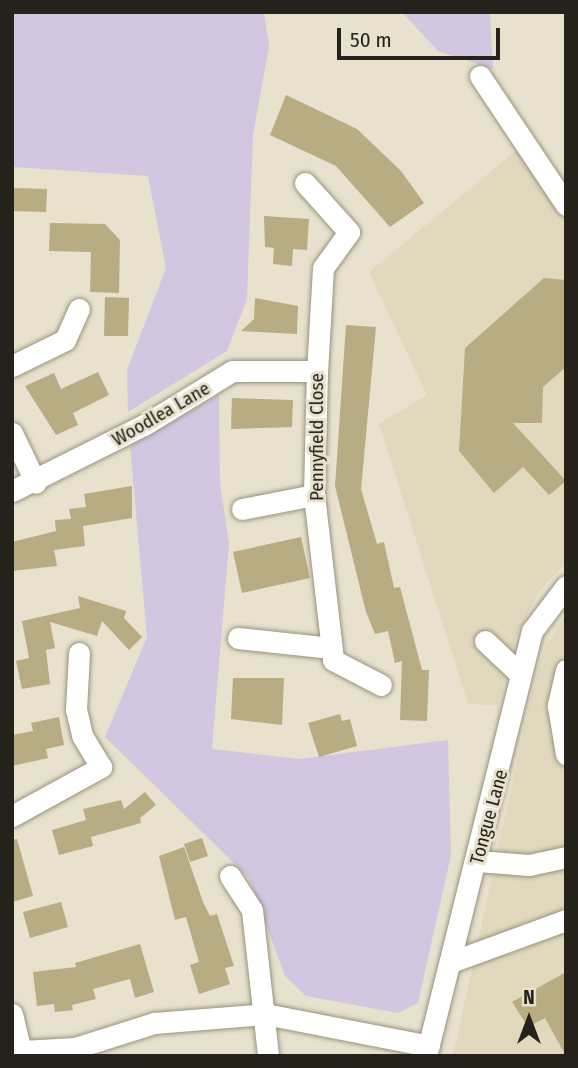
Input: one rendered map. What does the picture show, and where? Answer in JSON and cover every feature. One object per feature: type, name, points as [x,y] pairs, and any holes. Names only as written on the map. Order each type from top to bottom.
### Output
[{"type":"street","points":[[480,76],[566,205]]},
{"type":"street","name":"Pennyfield Close","points":[[305,183],[349,232],[323,268],[317,371],[314,495],[331,649]]},
{"type":"street","points":[[12,366],[65,340],[79,309]]},
{"type":"street","name":"Woodlea Lane","points":[[12,491],[36,483],[232,371],[317,371]]},
{"type":"street","points":[[12,433],[36,483]]},
{"type":"street","points":[[242,509],[314,495]]},
{"type":"street","name":"Tongue Lane","points":[[427,1051],[477,861],[531,631],[566,586]]},
{"type":"street","points":[[238,638],[331,649],[333,660],[381,685]]},
{"type":"street","points":[[485,641],[520,674]]},
{"type":"street","points":[[12,816],[101,767],[82,735],[76,710],[79,653]]},
{"type":"street","points":[[566,670],[558,706],[566,754]]},
{"type":"street","points":[[477,861],[506,866],[551,863],[566,856]]},
{"type":"street","points":[[230,876],[252,910],[268,1056]]},
{"type":"street","points":[[451,962],[566,920]]},
{"type":"street","points":[[12,1014],[22,1054],[75,1048],[154,1023],[265,1014],[427,1051]]},
{"type":"shaded area","points":[[12,12],[264,12],[269,46],[253,135],[247,299],[227,351],[128,412],[127,370],[166,268],[148,176],[12,167]]},
{"type":"shaded area","points":[[402,12],[490,12],[493,69],[438,51]]},
{"type":"shaded area","points":[[517,150],[566,219],[566,563],[540,590],[515,639],[498,706],[468,703],[379,424],[427,395],[369,272]]},
{"type":"shaded area","points":[[219,395],[220,483],[229,543],[212,749],[299,759],[448,740],[451,855],[418,1003],[398,1013],[306,996],[285,976],[249,878],[105,737],[147,637],[130,446]]},
{"type":"shaded area","points":[[566,614],[566,1056],[453,1056],[529,706],[544,649]]},
{"type":"building","points":[[286,95],[357,129],[401,171],[424,203],[390,227],[336,166],[270,135]]},
{"type":"building","points":[[12,188],[47,189],[46,212],[12,211]]},
{"type":"building","points":[[264,216],[309,219],[307,250],[293,249],[292,266],[273,264],[274,248],[265,247]]},
{"type":"building","points":[[50,223],[105,224],[120,240],[119,293],[90,292],[91,252],[49,251]]},
{"type":"building","points":[[544,278],[566,280],[566,367],[543,387],[542,423],[513,423],[566,481],[549,495],[523,467],[494,493],[459,451],[465,348]]},
{"type":"building","points":[[105,297],[129,298],[128,336],[104,336]]},
{"type":"building","points":[[255,298],[298,306],[297,334],[241,331],[254,319]]},
{"type":"building","points":[[346,325],[376,327],[361,489],[377,544],[384,542],[394,588],[400,587],[422,670],[429,670],[427,721],[400,720],[402,661],[395,663],[388,631],[375,634],[366,612],[335,486]]},
{"type":"building","points":[[98,372],[109,395],[73,413],[78,425],[56,435],[25,386],[54,373],[61,389]]},
{"type":"building","points":[[232,398],[293,400],[292,427],[231,429]]},
{"type":"building","points":[[132,486],[132,518],[83,526],[85,546],[54,550],[57,566],[12,571],[12,542],[56,531],[55,520],[71,519],[69,509],[86,507],[84,494]]},
{"type":"building","points":[[301,537],[310,578],[242,593],[233,552]]},
{"type":"building","points":[[78,596],[126,611],[124,618],[142,637],[129,650],[102,621],[97,636],[50,622],[55,648],[46,650],[50,684],[22,689],[16,661],[29,658],[22,621],[80,608]]},
{"type":"building","points":[[233,678],[284,678],[282,725],[231,719]]},
{"type":"building","points":[[340,714],[342,721],[350,719],[357,746],[319,757],[308,723]]},
{"type":"building","points":[[59,717],[64,745],[46,749],[48,758],[12,766],[12,735],[33,731],[31,723]]},
{"type":"building","points":[[145,792],[156,805],[140,818],[141,823],[91,837],[93,846],[59,855],[52,830],[86,820],[83,809],[121,800],[124,809]]},
{"type":"building","points":[[202,838],[208,856],[190,862],[184,844]]},
{"type":"building","points":[[17,839],[33,896],[12,902],[12,840]]},
{"type":"building","points":[[184,847],[203,902],[210,916],[217,914],[234,966],[225,968],[230,984],[199,994],[190,965],[199,962],[186,917],[175,920],[159,856]]},
{"type":"building","points":[[61,902],[68,927],[30,938],[23,912]]},
{"type":"building","points":[[140,944],[154,992],[135,998],[130,979],[93,989],[96,999],[72,1005],[73,1010],[55,1012],[54,1004],[37,1006],[33,972],[76,967],[75,963]]},
{"type":"building","points":[[566,972],[566,1056],[545,1018],[528,1027],[512,1002]]}]
